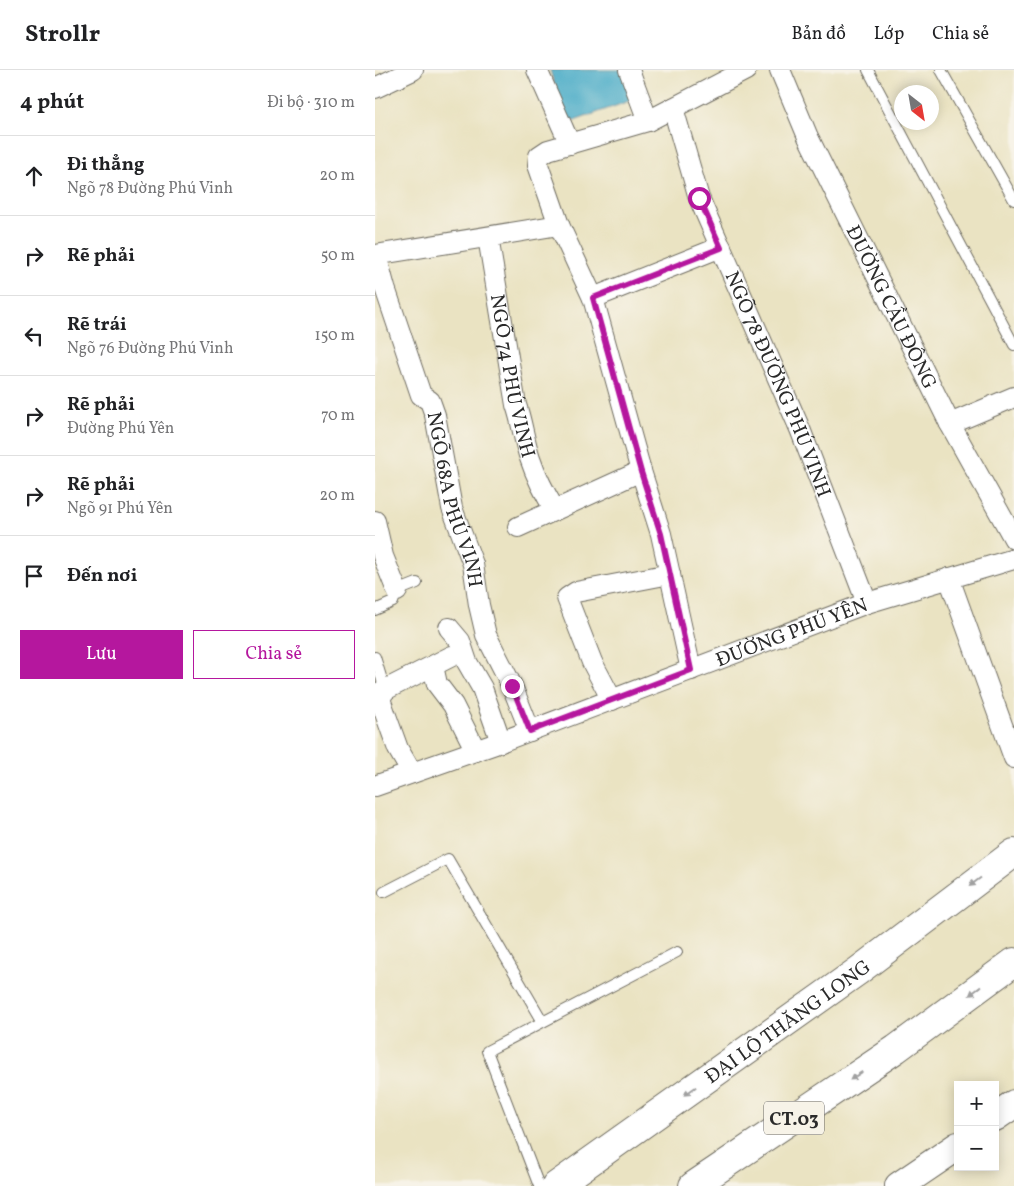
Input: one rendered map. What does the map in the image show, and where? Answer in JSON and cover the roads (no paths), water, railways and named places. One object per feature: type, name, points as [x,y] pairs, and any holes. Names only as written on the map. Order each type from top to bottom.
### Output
[{"type":"main road","name":"ĐẠI LỘ THĂNG LONG","points":[[554,1185],[858,971],[1014,853]]},
{"type":"main road","name":"CT.03","points":[[693,1186],[896,1049],[1014,962]]},
{"type":"main road","points":[[999,1114],[1014,1104]]},
{"type":"main road","points":[[899,1186],[954,1148]]},
{"type":"street","points":[[375,88],[413,70]]},
{"type":"street","points":[[537,70],[571,144]]},
{"type":"street","points":[[629,70],[648,121]]},
{"type":"street","points":[[691,670],[661,534],[641,472],[593,298],[559,225],[538,165],[539,156],[548,150],[648,121],[746,70]]},
{"type":"street","name":"ĐƯỜNG CẦU ĐÔNG","points":[[780,70],[808,137],[950,424],[1014,539]]},
{"type":"street","name":"NGÕ 78 ĐƯỜNG PHÚ VINH","points":[[673,108],[699,198],[800,429],[867,603]]},
{"type":"street","points":[[376,255],[559,225]]},
{"type":"street","name":"NGÕ 74 PHÚ VINH","points":[[488,236],[517,405],[529,456],[543,491],[555,510]]},
{"type":"street","points":[[593,298],[721,248]]},
{"type":"street","name":"NGÕ 68A PHÚ VINH","points":[[376,255],[385,288],[421,395],[430,401],[435,415],[452,508],[473,564],[486,635],[512,686],[530,731]]},
{"type":"street","points":[[950,424],[1014,397]]},
{"type":"street","points":[[518,527],[641,472]]},
{"type":"street","points":[[375,521],[383,556],[397,591]]},
{"type":"street","name":"ĐƯỜNG PHÚ YÊN","points":[[375,786],[501,742],[867,603],[1014,558]]},
{"type":"street","points":[[612,700],[592,662],[567,598],[576,592],[670,574]]},
{"type":"street","points":[[949,578],[1014,758]]},
{"type":"street","points":[[449,628],[460,641],[467,662],[482,688],[501,742]]},
{"type":"street","points":[[413,773],[398,749],[387,721],[380,693],[452,656]]},
{"type":"street","points":[[433,666],[437,684],[453,705],[476,751]]},
{"type":"lane","points":[[869,70],[1014,345]]},
{"type":"lane","points":[[941,70],[1014,200]]},
{"type":"lane","points":[[375,610],[393,602],[397,591],[417,583]]},
{"type":"lane","points":[[375,657],[380,693]]},
{"type":"lane","points":[[384,892],[448,859],[543,1022]]},
{"type":"lane","points":[[554,1185],[487,1051],[677,952]]},
{"type":"water","points":[[550,70],[623,70],[632,100],[566,124]]}]
